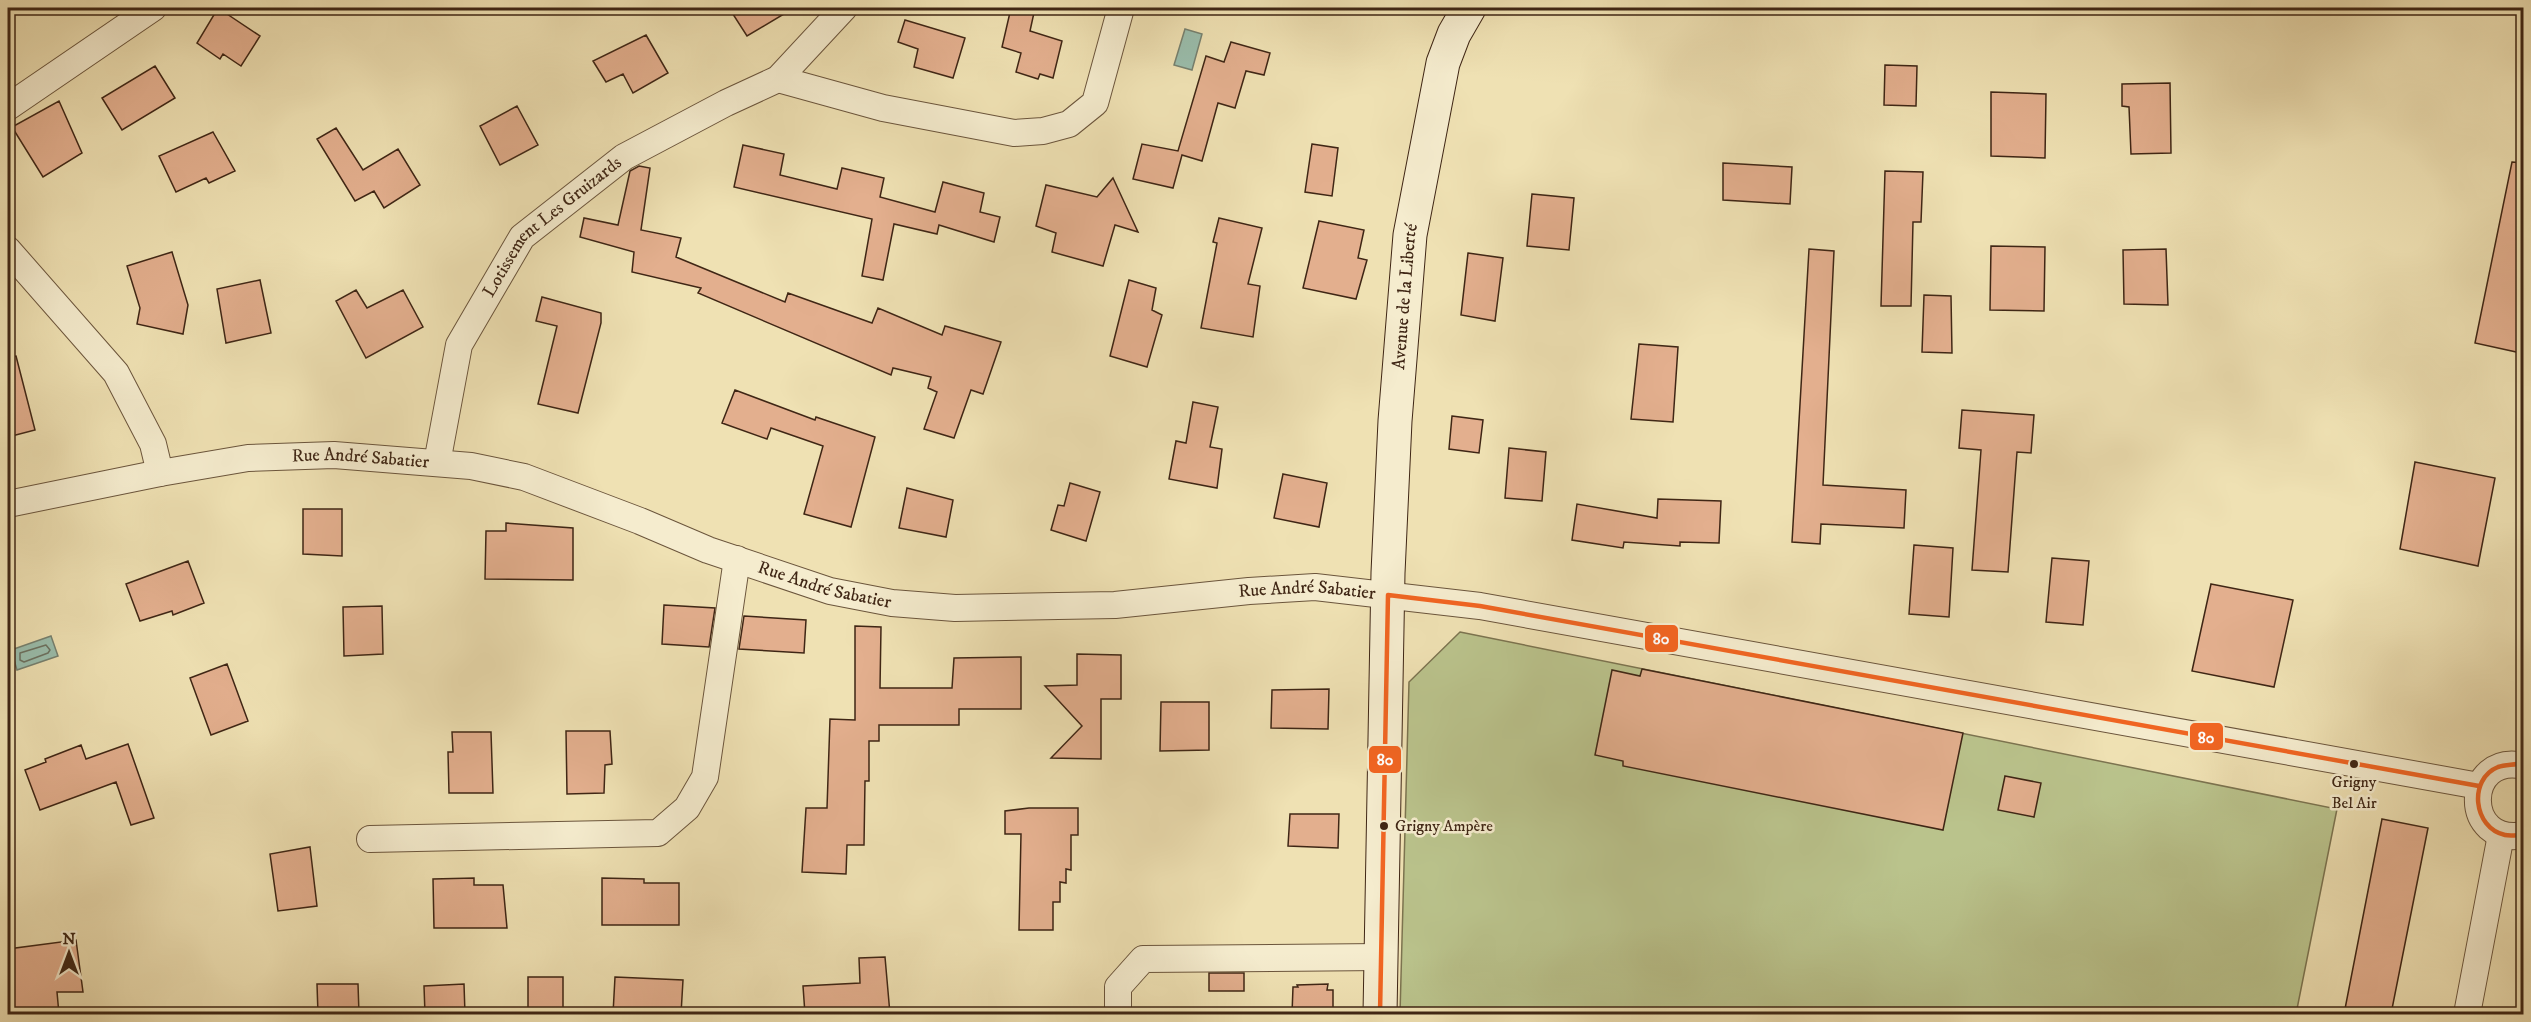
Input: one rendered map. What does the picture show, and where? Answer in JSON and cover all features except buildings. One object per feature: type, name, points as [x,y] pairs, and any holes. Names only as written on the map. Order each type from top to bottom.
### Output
[{"type":"street","points":[[8,107],[153,8]]},
{"type":"street","name":"Lotissement Les Gruizards","points":[[437,463],[459,345],[522,237],[624,157],[726,103],[778,79],[844,8]]},
{"type":"street","points":[[778,79],[882,108],[1014,133],[1042,131],[1069,124],[1095,103],[1121,8]]},
{"type":"street","name":"Avenue de la Liberté","points":[[1380,1014],[1388,594],[1395,421],[1410,235],[1443,63],[1454,34],[1469,8]]},
{"type":"street","points":[[8,250],[116,373],[145,425],[153,444],[160,473]]},
{"type":"street","name":"Rue André Sabatier","points":[[8,504],[160,473],[248,458],[334,455],[471,466],[524,477],[737,559],[830,591],[892,603],[955,608],[1115,605],[1249,591],[1314,587],[1388,594],[1480,606],[2479,786]]},
{"type":"street","name":"Rue André Sabatier","points":[[370,838],[658,833],[687,808],[705,777],[737,559]]},
{"type":"street","points":[[2467,1014],[2512,835],[2488,827],[2480,815],[2476,801],[2479,786],[2486,775],[2497,767],[2523,762]]},
{"type":"street","points":[[1118,1014],[1118,987],[1143,959],[1381,957]]},
{"type":"green space","points":[[1460,632],[2337,809],[2296,1014],[1400,1014],[1409,682]]},
{"type":"water","points":[[1185,29],[1202,34],[1192,70],[1174,65]]},
{"type":"water","points":[[51,636],[58,656],[17,670],[11,650]]},
{"type":"transit line","name":"80","points":[[1388,595],[1480,606],[2479,786]]},
{"type":"transit line","name":"80","points":[[1380,1014],[1388,595]]},
{"type":"transit line","name":"80","points":[[2517,764],[2498,767],[2488,773],[2482,782],[2478,803],[2486,823],[2494,831],[2505,835],[2524,835]]},
{"type":"place","name":"Grigny Bel Air","points":[[2354,764]]},
{"type":"place","name":"Grigny Ampère","points":[[1384,826]]}]
